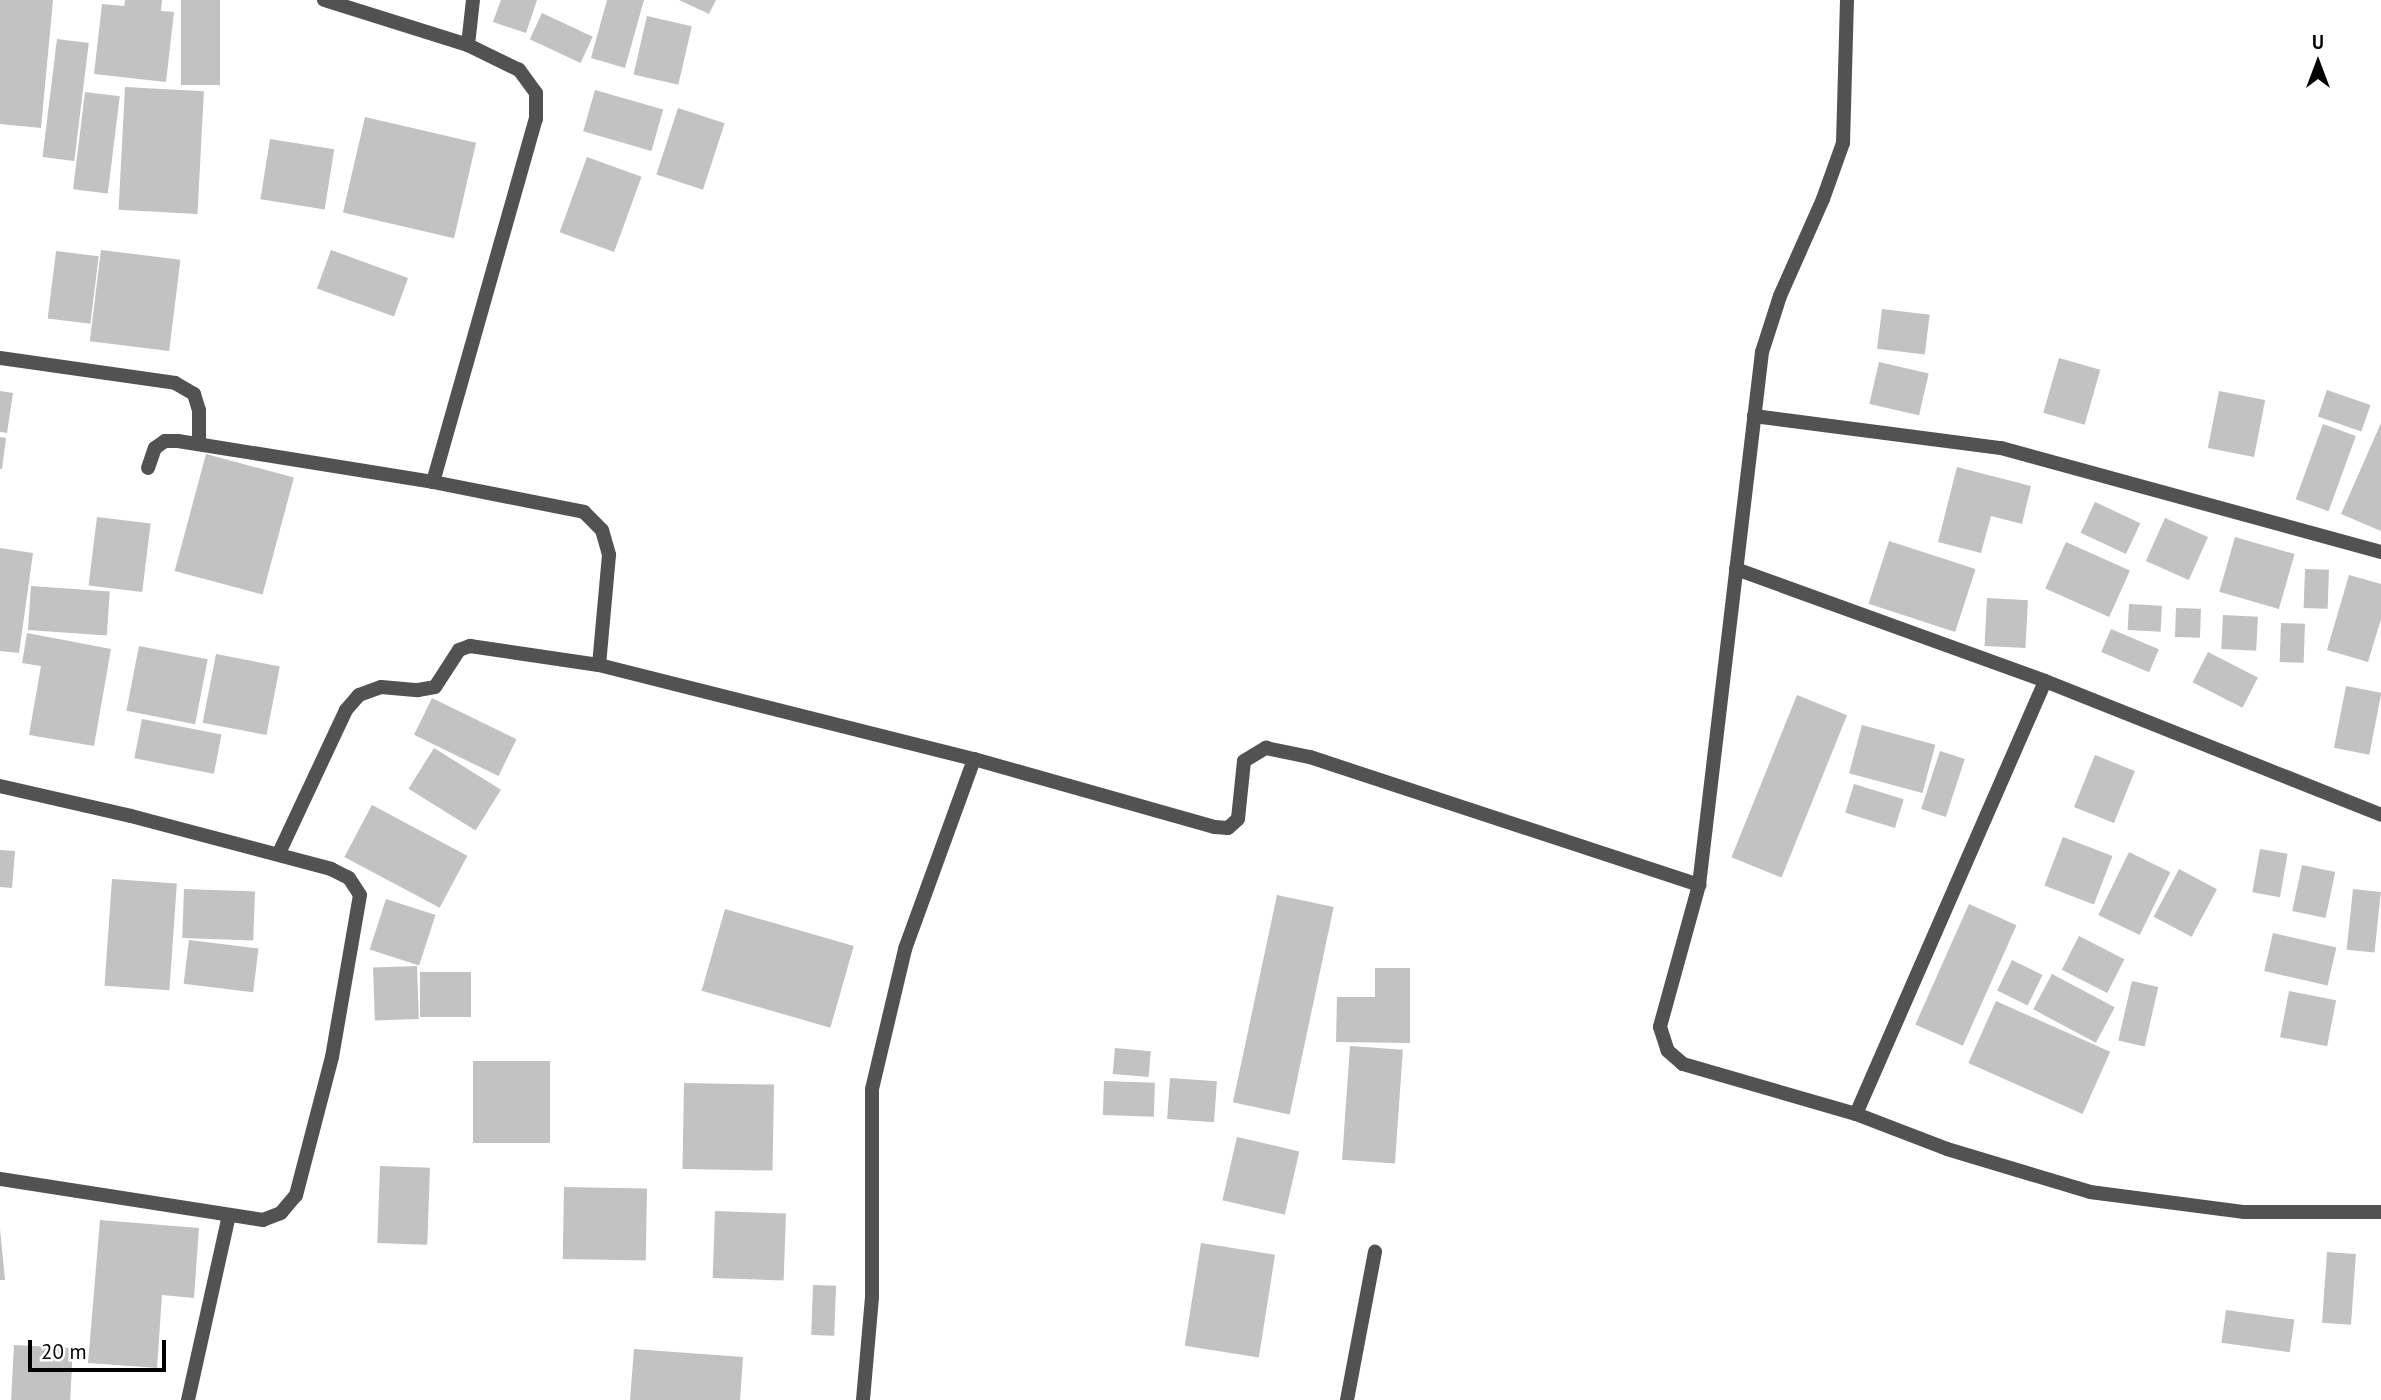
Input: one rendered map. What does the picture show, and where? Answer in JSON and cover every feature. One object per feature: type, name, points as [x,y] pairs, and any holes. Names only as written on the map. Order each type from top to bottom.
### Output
[{"type":"street","points":[[324,0],[468,45],[519,70],[536,93],[536,119],[433,482]]},
{"type":"street","points":[[468,45],[473,0]]},
{"type":"street","points":[[1847,0],[1843,143],[1823,199],[1780,296],[1765,341],[1699,885],[1660,1027],[1668,1051],[1683,1064],[1856,1114],[1947,1149],[2090,1192],[2245,1212],[2381,1212]]},
{"type":"street","points":[[0,358],[175,383],[194,394],[199,410],[199,444]]},
{"type":"street","points":[[1754,416],[2001,448],[2381,552]]},
{"type":"street","points":[[148,468],[155,448],[165,441],[199,444],[433,482],[584,512],[603,530],[608,555],[599,665]]},
{"type":"street","points":[[1736,569],[2045,681],[2381,815]]},
{"type":"street","points":[[279,853],[346,710],[359,695],[381,687],[418,690],[435,687],[459,650],[470,646],[599,665],[975,759],[1215,827],[1228,828],[1238,819],[1244,761],[1266,748],[1310,757],[1699,885]]},
{"type":"street","points":[[1856,1114],[2045,681]]},
{"type":"street","points":[[863,1400],[872,1297],[872,1089],[905,949],[975,759]]},
{"type":"street","points":[[0,786],[279,853],[331,869],[349,878],[360,895],[359,917],[332,1057],[296,1195],[281,1213],[263,1220],[0,1179]]},
{"type":"street","points":[[188,1400],[229,1215]]},
{"type":"street","points":[[1347,1400],[1375,1252]]},
{"type":"building","points":[[0,0],[53,0],[41,128],[0,124]]},
{"type":"building","points":[[125,0],[162,0],[161,11],[174,12],[166,82],[94,74],[102,4],[124,6]]},
{"type":"building","points":[[181,0],[220,0],[220,85],[181,85]]},
{"type":"building","points":[[501,0],[537,0],[526,33],[493,22]]},
{"type":"building","points":[[607,0],[644,0],[625,68],[591,58]]},
{"type":"building","points":[[679,0],[716,0],[709,14]]},
{"type":"building","points":[[542,13],[593,37],[580,63],[530,39]]},
{"type":"building","points":[[647,16],[692,26],[678,85],[634,74]]},
{"type":"building","points":[[57,39],[89,43],[74,161],[42,157]]},
{"type":"building","points":[[125,87],[204,91],[197,214],[119,210]]},
{"type":"building","points":[[595,90],[663,110],[651,151],[583,131]]},
{"type":"building","points":[[85,92],[120,96],[108,194],[73,189]]},
{"type":"building","points":[[678,108],[725,123],[703,190],[656,175]]},
{"type":"building","points":[[365,117],[476,143],[454,238],[343,212]]},
{"type":"building","points":[[270,139],[334,149],[325,209],[260,199]]},
{"type":"building","points":[[587,157],[642,177],[614,252],[560,232]]},
{"type":"building","points":[[101,250],[180,260],[169,351],[90,341]]},
{"type":"building","points":[[331,250],[408,278],[394,317],[317,289]]},
{"type":"building","points":[[56,251],[99,256],[90,324],[48,318]]},
{"type":"building","points":[[1882,309],[1930,315],[1925,355],[1877,349]]},
{"type":"building","points":[[2059,358],[2100,370],[2085,425],[2043,413]]},
{"type":"building","points":[[1879,362],[1929,373],[1919,415],[1869,404]]},
{"type":"building","points":[[2327,390],[2370,405],[2361,431],[2318,416]]},
{"type":"building","points":[[0,391],[13,393],[7,433],[0,432]]},
{"type":"building","points":[[2219,391],[2265,400],[2254,457],[2208,448]]},
{"type":"building","points":[[2381,423],[2381,531],[2341,514]]},
{"type":"building","points":[[2323,424],[2356,436],[2329,511],[2296,499]]},
{"type":"building","points":[[0,437],[6,438],[2,469],[0,469]]},
{"type":"building","points":[[206,454],[294,478],[263,594],[175,571]]},
{"type":"building","points":[[1957,467],[2031,486],[2022,524],[1991,516],[1981,553],[1938,542]]},
{"type":"building","points":[[2095,502],[2140,523],[2126,554],[2081,533]]},
{"type":"building","points":[[97,517],[151,524],[142,592],[89,585]]},
{"type":"building","points":[[2165,518],[2208,537],[2189,580],[2146,561]]},
{"type":"building","points":[[2235,537],[2295,554],[2279,609],[2219,592]]},
{"type":"building","points":[[1889,541],[1976,569],[1955,632],[1869,604]]},
{"type":"building","points":[[2066,542],[2130,570],[2109,617],[2045,589]]},
{"type":"building","points":[[0,548],[33,553],[19,653],[0,651]]},
{"type":"building","points":[[2305,569],[2329,570],[2328,609],[2304,608]]},
{"type":"building","points":[[2349,575],[2381,584],[2381,619],[2368,662],[2327,650]]},
{"type":"building","points":[[31,586],[110,592],[107,635],[28,630]]},
{"type":"building","points":[[1987,598],[2028,600],[2025,648],[1984,646]]},
{"type":"building","points":[[2129,604],[2162,606],[2161,632],[2128,630]]},
{"type":"building","points":[[2176,608],[2201,609],[2200,638],[2175,637]]},
{"type":"building","points":[[2223,615],[2258,617],[2256,651],[2221,649]]},
{"type":"building","points":[[2281,623],[2305,624],[2304,663],[2280,662]]},
{"type":"building","points":[[2111,629],[2159,649],[2149,672],[2101,652]]},
{"type":"building","points":[[27,633],[111,649],[94,746],[29,735],[41,666],[22,663]]},
{"type":"building","points":[[139,646],[208,659],[195,724],[126,711]]},
{"type":"building","points":[[2208,652],[2258,677],[2242,708],[2193,682]]},
{"type":"building","points":[[216,654],[280,666],[266,735],[203,723]]},
{"type":"building","points":[[2346,686],[2381,693],[2369,755],[2334,748]]},
{"type":"building","points":[[1797,695],[1847,715],[1782,877],[1731,857]]},
{"type":"building","points":[[432,698],[516,739],[499,776],[414,735]]},
{"type":"building","points":[[142,719],[222,734],[214,774],[134,758]]},
{"type":"building","points":[[1862,725],[1935,745],[1922,793],[1849,773]]},
{"type":"building","points":[[434,748],[501,790],[476,831],[409,789]]},
{"type":"building","points":[[1940,751],[1965,759],[1946,817],[1921,809]]},
{"type":"building","points":[[2095,755],[2135,771],[2114,823],[2074,807]]},
{"type":"building","points":[[1854,784],[1904,799],[1895,828],[1845,813]]},
{"type":"building","points":[[372,805],[467,856],[440,908],[344,857]]},
{"type":"building","points":[[2063,837],[2112,856],[2094,905],[2044,886]]},
{"type":"building","points":[[2260,849],[2288,854],[2280,897],[2252,892]]},
{"type":"building","points":[[0,850],[15,851],[12,888],[0,887]]},
{"type":"building","points":[[2129,852],[2170,872],[2140,935],[2098,915]]},
{"type":"building","points":[[2302,865],[2335,872],[2325,918],[2292,911]]},
{"type":"building","points":[[2179,869],[2217,889],[2192,937],[2154,917]]},
{"type":"building","points":[[112,879],[177,884],[169,990],[105,986]]},
{"type":"building","points":[[184,889],[255,891],[253,940],[182,938]]},
{"type":"building","points":[[2353,889],[2381,892],[2374,953],[2347,950]]},
{"type":"building","points":[[1277,895],[1334,907],[1290,1114],[1233,1102]]},
{"type":"building","points":[[386,899],[435,915],[419,965],[370,949]]},
{"type":"building","points":[[1969,904],[2017,925],[1963,1046],[1915,1025]]},
{"type":"building","points":[[725,909],[854,946],[830,1028],[702,991]]},
{"type":"building","points":[[2273,933],[2336,948],[2328,986],[2264,971]]},
{"type":"building","points":[[2079,936],[2124,959],[2107,993],[2062,970]]},
{"type":"building","points":[[189,940],[258,949],[253,992],[184,984]]},
{"type":"building","points":[[2012,960],[2043,975],[2028,1005],[1997,991]]},
{"type":"building","points":[[417,966],[419,1019],[375,1021],[373,968]]},
{"type":"building","points":[[1375,968],[1410,968],[1410,1043],[1336,1042],[1337,997],[1375,997]]},
{"type":"building","points":[[420,972],[471,972],[471,1017],[420,1017]]},
{"type":"building","points":[[2052,974],[2115,1007],[2096,1043],[2033,1009]]},
{"type":"building","points":[[2132,981],[2158,987],[2145,1047],[2118,1040]]},
{"type":"building","points":[[2289,991],[2336,1000],[2327,1046],[2280,1037]]},
{"type":"building","points":[[1996,1001],[2110,1052],[2083,1114],[1968,1063]]},
{"type":"building","points":[[1350,1046],[1403,1050],[1395,1163],[1342,1160]]},
{"type":"building","points":[[1115,1048],[1151,1051],[1149,1077],[1113,1074]]},
{"type":"building","points":[[473,1061],[550,1061],[550,1143],[473,1143]]},
{"type":"building","points":[[1170,1078],[1217,1081],[1214,1122],[1167,1119]]},
{"type":"building","points":[[1104,1081],[1155,1083],[1154,1117],[1103,1115]]},
{"type":"building","points":[[684,1083],[774,1085],[772,1171],[682,1169]]},
{"type":"building","points":[[1237,1137],[1299,1151],[1285,1215],[1222,1200]]},
{"type":"building","points":[[380,1166],[430,1168],[427,1245],[377,1243]]},
{"type":"building","points":[[564,1187],[647,1188],[646,1260],[563,1259]]},
{"type":"building","points":[[715,1211],[786,1213],[784,1280],[713,1278]]},
{"type":"building","points":[[100,1220],[199,1228],[194,1298],[162,1295],[157,1368],[88,1363]]},
{"type":"building","points":[[0,1229],[5,1280],[0,1280]]},
{"type":"building","points":[[1201,1243],[1275,1255],[1259,1357],[1185,1346]]},
{"type":"building","points":[[2327,1252],[2356,1254],[2351,1325],[2322,1323]]},
{"type":"building","points":[[813,1285],[836,1286],[834,1336],[811,1335]]},
{"type":"building","points":[[2226,1310],[2294,1320],[2290,1352],[2221,1343]]},
{"type":"building","points":[[14,1345],[73,1348],[70,1400],[11,1400]]},
{"type":"building","points":[[634,1349],[743,1357],[740,1400],[630,1400]]}]
